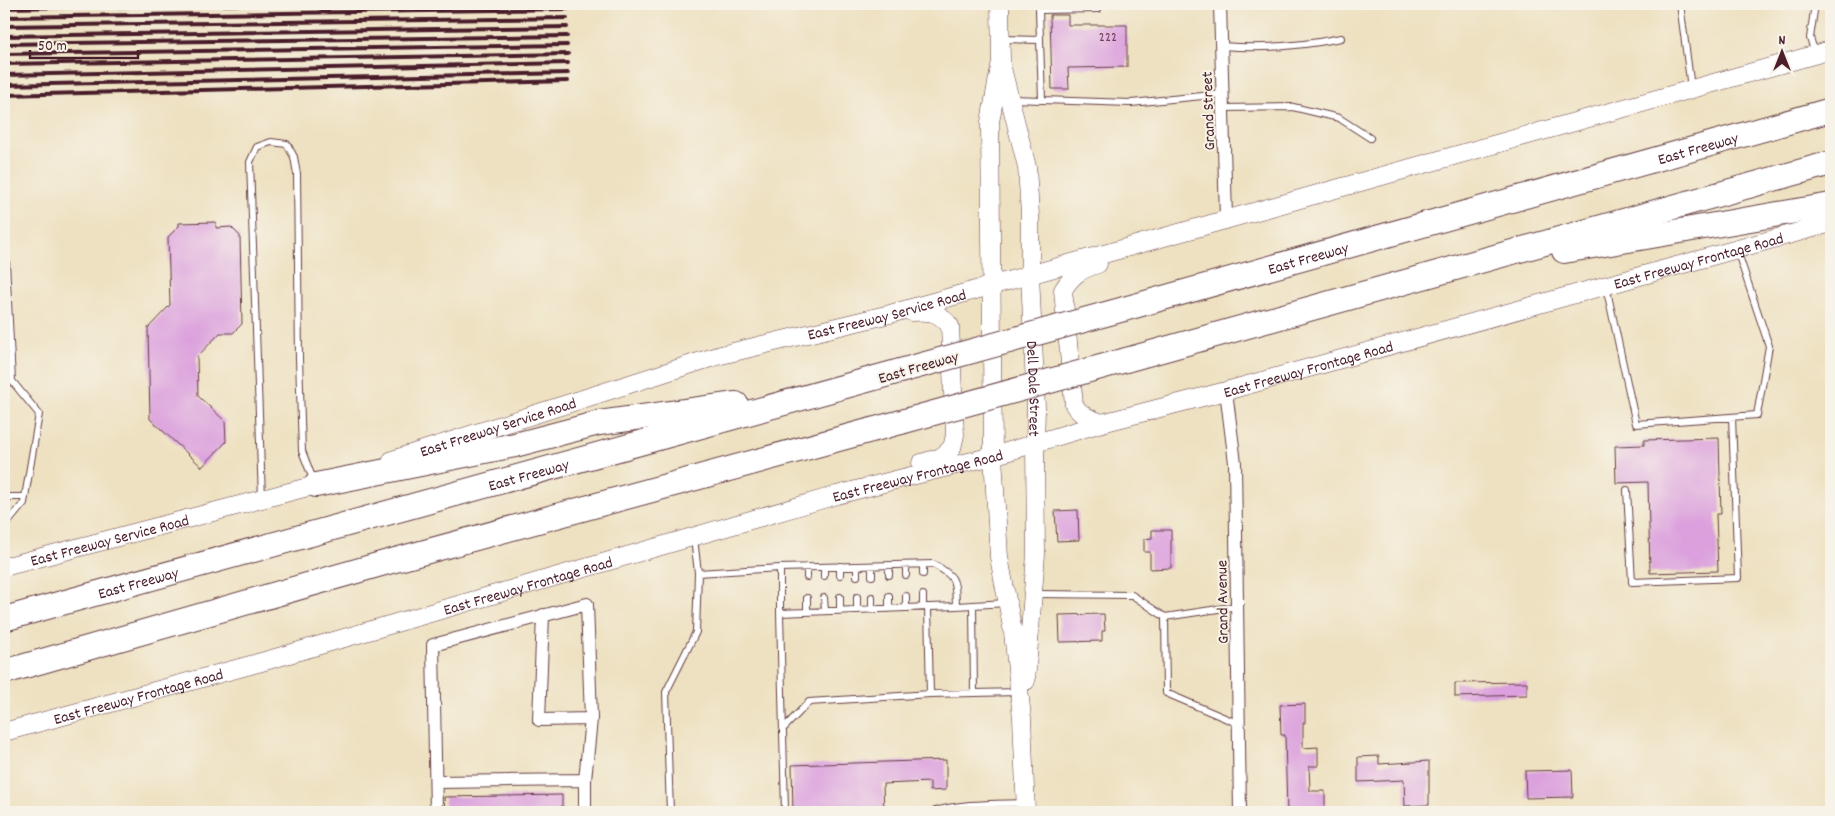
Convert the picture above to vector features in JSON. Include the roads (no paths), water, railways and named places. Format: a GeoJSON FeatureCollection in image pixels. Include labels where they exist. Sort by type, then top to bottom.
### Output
{"type":"FeatureCollection","features":[{"type":"Feature","properties":{"kind":"highway","name":"East Freeway"},"geometry":{"type":"LineString","coordinates":[[4,620],[900,372],[1831,110]]}},
{"type":"Feature","properties":{"kind":"highway"},"geometry":{"type":"LineString","coordinates":[[4,672],[406,557],[1126,360],[1831,163]]}},
{"type":"Feature","properties":{"kind":"highway"},"geometry":{"type":"LineString","coordinates":[[1401,283],[1571,250],[1831,204]]}},
{"type":"Feature","properties":{"kind":"highway"},"geometry":{"type":"LineString","coordinates":[[316,485],[515,445],[599,424],[834,390]]}},
{"type":"Feature","properties":{"kind":"highway"},"geometry":{"type":"LineString","coordinates":[[4,680],[169,625]]}},
{"type":"Feature","properties":{"kind":"main road","name":"Dell Dale Street"},"geometry":{"type":"LineString","coordinates":[[1000,4],[1000,61],[990,122],[993,456],[999,556],[1013,632],[1020,692],[1026,808]]}},
{"type":"Feature","properties":{"kind":"main road"},"geometry":{"type":"LineString","coordinates":[[991,285],[1823,52]]}},
{"type":"Feature","properties":{"kind":"main road","name":"Dell Dale Street"},"geometry":{"type":"LineString","coordinates":[[1000,61],[1027,167],[1030,215],[1030,274],[1036,408],[1036,554],[1022,718]]}},
{"type":"Feature","properties":{"kind":"main road","name":"East Freeway Frontage Road"},"geometry":{"type":"LineString","coordinates":[[4,732],[265,660],[838,496],[993,456],[1102,422],[1226,391],[1831,223]]}},
{"type":"Feature","properties":{"kind":"main road"},"geometry":{"type":"LineString","coordinates":[[1102,422],[1088,418],[1079,412],[1074,405],[1063,290],[1070,278],[1085,268],[1140,254],[1168,244],[1191,229]]}},
{"type":"Feature","properties":{"kind":"main road","name":"East Freeway Service Road"},"geometry":{"type":"LineString","coordinates":[[4,567],[316,485],[718,356],[890,314],[991,285]]}},
{"type":"Feature","properties":{"kind":"main road"},"geometry":{"type":"LineString","coordinates":[[838,496],[857,484],[941,457],[952,448],[955,435],[950,326],[944,318],[930,311],[890,314]]}},
{"type":"Feature","properties":{"kind":"street","name":"Grand Street"},"geometry":{"type":"LineString","coordinates":[[1220,4],[1226,218]]}},
{"type":"Feature","properties":{"kind":"street","name":"Grand Avenue"},"geometry":{"type":"LineString","coordinates":[[1226,391],[1235,463],[1240,812]]}},
{"type":"Feature","properties":{"kind":"street"},"geometry":{"type":"LineString","coordinates":[[436,812],[433,645],[587,604],[591,719],[585,780],[585,812]]}},
{"type":"Feature","properties":{"kind":"street"},"geometry":{"type":"LineString","coordinates":[[543,615],[539,720],[591,719]]}},
{"type":"Feature","properties":{"kind":"street"},"geometry":{"type":"LineString","coordinates":[[436,782],[585,780]]}},
{"type":"Feature","properties":{"kind":"lane"},"geometry":{"type":"LineString","coordinates":[[1042,100],[1039,10],[1098,8],[1097,4]]}},
{"type":"Feature","properties":{"kind":"lane"},"geometry":{"type":"LineString","coordinates":[[1680,4],[1691,89]]}},
{"type":"Feature","properties":{"kind":"lane"},"geometry":{"type":"LineString","coordinates":[[1815,4],[1810,38],[1823,52]]}},
{"type":"Feature","properties":{"kind":"lane"},"geometry":{"type":"LineString","coordinates":[[1222,46],[1301,45],[1341,38]]}},
{"type":"Feature","properties":{"kind":"lane"},"geometry":{"type":"LineString","coordinates":[[1000,39],[1040,40]]}},
{"type":"Feature","properties":{"kind":"lane"},"geometry":{"type":"LineString","coordinates":[[1010,99],[1131,103],[1223,94]]}},
{"type":"Feature","properties":{"kind":"lane"},"geometry":{"type":"LineString","coordinates":[[1223,108],[1293,107],[1339,118],[1370,138]]}},
{"type":"Feature","properties":{"kind":"lane"},"geometry":{"type":"LineString","coordinates":[[262,498],[250,162],[257,147],[271,142],[287,144],[294,157],[297,174],[298,358],[302,451],[316,485]]}},
{"type":"Feature","properties":{"kind":"lane"},"geometry":{"type":"LineString","coordinates":[[4,222],[12,381],[39,414],[24,503],[4,527]]}},
{"type":"Feature","properties":{"kind":"lane"},"geometry":{"type":"LineString","coordinates":[[1605,286],[1636,424],[1757,415],[1769,346],[1737,249]]}},
{"type":"Feature","properties":{"kind":"lane"},"geometry":{"type":"LineString","coordinates":[[1626,490],[1632,582],[1738,578],[1732,417]]}},
{"type":"Feature","properties":{"kind":"lane"},"geometry":{"type":"LineString","coordinates":[[4,498],[25,497]]}},
{"type":"Feature","properties":{"kind":"lane"},"geometry":{"type":"LineString","coordinates":[[670,812],[666,692],[696,632],[698,573],[694,537]]}},
{"type":"Feature","properties":{"kind":"lane"},"geometry":{"type":"LineString","coordinates":[[698,573],[780,568],[933,564],[950,574],[955,587],[956,606]]}},
{"type":"Feature","properties":{"kind":"lane"},"geometry":{"type":"LineString","coordinates":[[889,565],[889,574]]}},
{"type":"Feature","properties":{"kind":"lane"},"geometry":{"type":"LineString","coordinates":[[906,565],[906,575]]}},
{"type":"Feature","properties":{"kind":"lane"},"geometry":{"type":"LineString","coordinates":[[923,565],[923,574]]}},
{"type":"Feature","properties":{"kind":"lane"},"geometry":{"type":"LineString","coordinates":[[840,566],[840,575]]}},
{"type":"Feature","properties":{"kind":"lane"},"geometry":{"type":"LineString","coordinates":[[856,566],[856,576]]}},
{"type":"Feature","properties":{"kind":"lane"},"geometry":{"type":"LineString","coordinates":[[872,566],[872,576]]}},
{"type":"Feature","properties":{"kind":"lane"},"geometry":{"type":"LineString","coordinates":[[807,567],[807,577]]}},
{"type":"Feature","properties":{"kind":"lane"},"geometry":{"type":"LineString","coordinates":[[824,567],[824,576]]}},
{"type":"Feature","properties":{"kind":"lane"},"geometry":{"type":"LineString","coordinates":[[780,568],[785,812]]}},
{"type":"Feature","properties":{"kind":"lane"},"geometry":{"type":"LineString","coordinates":[[1033,594],[1132,595],[1165,617],[1238,606]]}},
{"type":"Feature","properties":{"kind":"lane"},"geometry":{"type":"LineString","coordinates":[[923,595],[930,694]]}},
{"type":"Feature","properties":{"kind":"lane"},"geometry":{"type":"LineString","coordinates":[[889,596],[889,609]]}},
{"type":"Feature","properties":{"kind":"lane"},"geometry":{"type":"LineString","coordinates":[[906,596],[906,608]]}},
{"type":"Feature","properties":{"kind":"lane"},"geometry":{"type":"LineString","coordinates":[[840,597],[840,611]]}},
{"type":"Feature","properties":{"kind":"lane"},"geometry":{"type":"LineString","coordinates":[[856,597],[857,610]]}},
{"type":"Feature","properties":{"kind":"lane"},"geometry":{"type":"LineString","coordinates":[[872,597],[872,610]]}},
{"type":"Feature","properties":{"kind":"lane"},"geometry":{"type":"LineString","coordinates":[[807,598],[807,612]]}},
{"type":"Feature","properties":{"kind":"lane"},"geometry":{"type":"LineString","coordinates":[[824,598],[825,611]]}},
{"type":"Feature","properties":{"kind":"lane"},"geometry":{"type":"LineString","coordinates":[[780,613],[1008,603]]}},
{"type":"Feature","properties":{"kind":"lane"},"geometry":{"type":"LineString","coordinates":[[972,605],[974,693]]}},
{"type":"Feature","properties":{"kind":"lane"},"geometry":{"type":"LineString","coordinates":[[1165,617],[1166,693],[1239,724]]}},
{"type":"Feature","properties":{"kind":"lane"},"geometry":{"type":"LineString","coordinates":[[783,729],[809,702],[930,694],[1020,692]]}},
{"type":"Feature","properties":{"kind":"lane"},"geometry":{"type":"LineString","coordinates":[[932,812],[968,805],[1026,808]]}},
{"type":"Feature","properties":{"kind":"railway"},"geometry":{"type":"LineString","coordinates":[[4,8],[280,4]]}},
{"type":"Feature","properties":{"kind":"railway"},"geometry":{"type":"LineString","coordinates":[[4,17],[567,9]]}},
{"type":"Feature","properties":{"kind":"railway"},"geometry":{"type":"LineString","coordinates":[[4,26],[567,18]]}},
{"type":"Feature","properties":{"kind":"railway"},"geometry":{"type":"LineString","coordinates":[[4,36],[567,27]]}},
{"type":"Feature","properties":{"kind":"railway"},"geometry":{"type":"LineString","coordinates":[[4,44],[567,36]]}},
{"type":"Feature","properties":{"kind":"railway"},"geometry":{"type":"LineString","coordinates":[[4,54],[567,45]]}},
{"type":"Feature","properties":{"kind":"railway"},"geometry":{"type":"LineString","coordinates":[[4,64],[568,54]]}},
{"type":"Feature","properties":{"kind":"railway"},"geometry":{"type":"LineString","coordinates":[[4,75],[568,63]]}},
{"type":"Feature","properties":{"kind":"railway"},"geometry":{"type":"LineString","coordinates":[[4,85],[568,73]]}},
{"type":"Feature","properties":{"kind":"railway"},"geometry":{"type":"LineString","coordinates":[[4,95],[568,81]]}}]}
